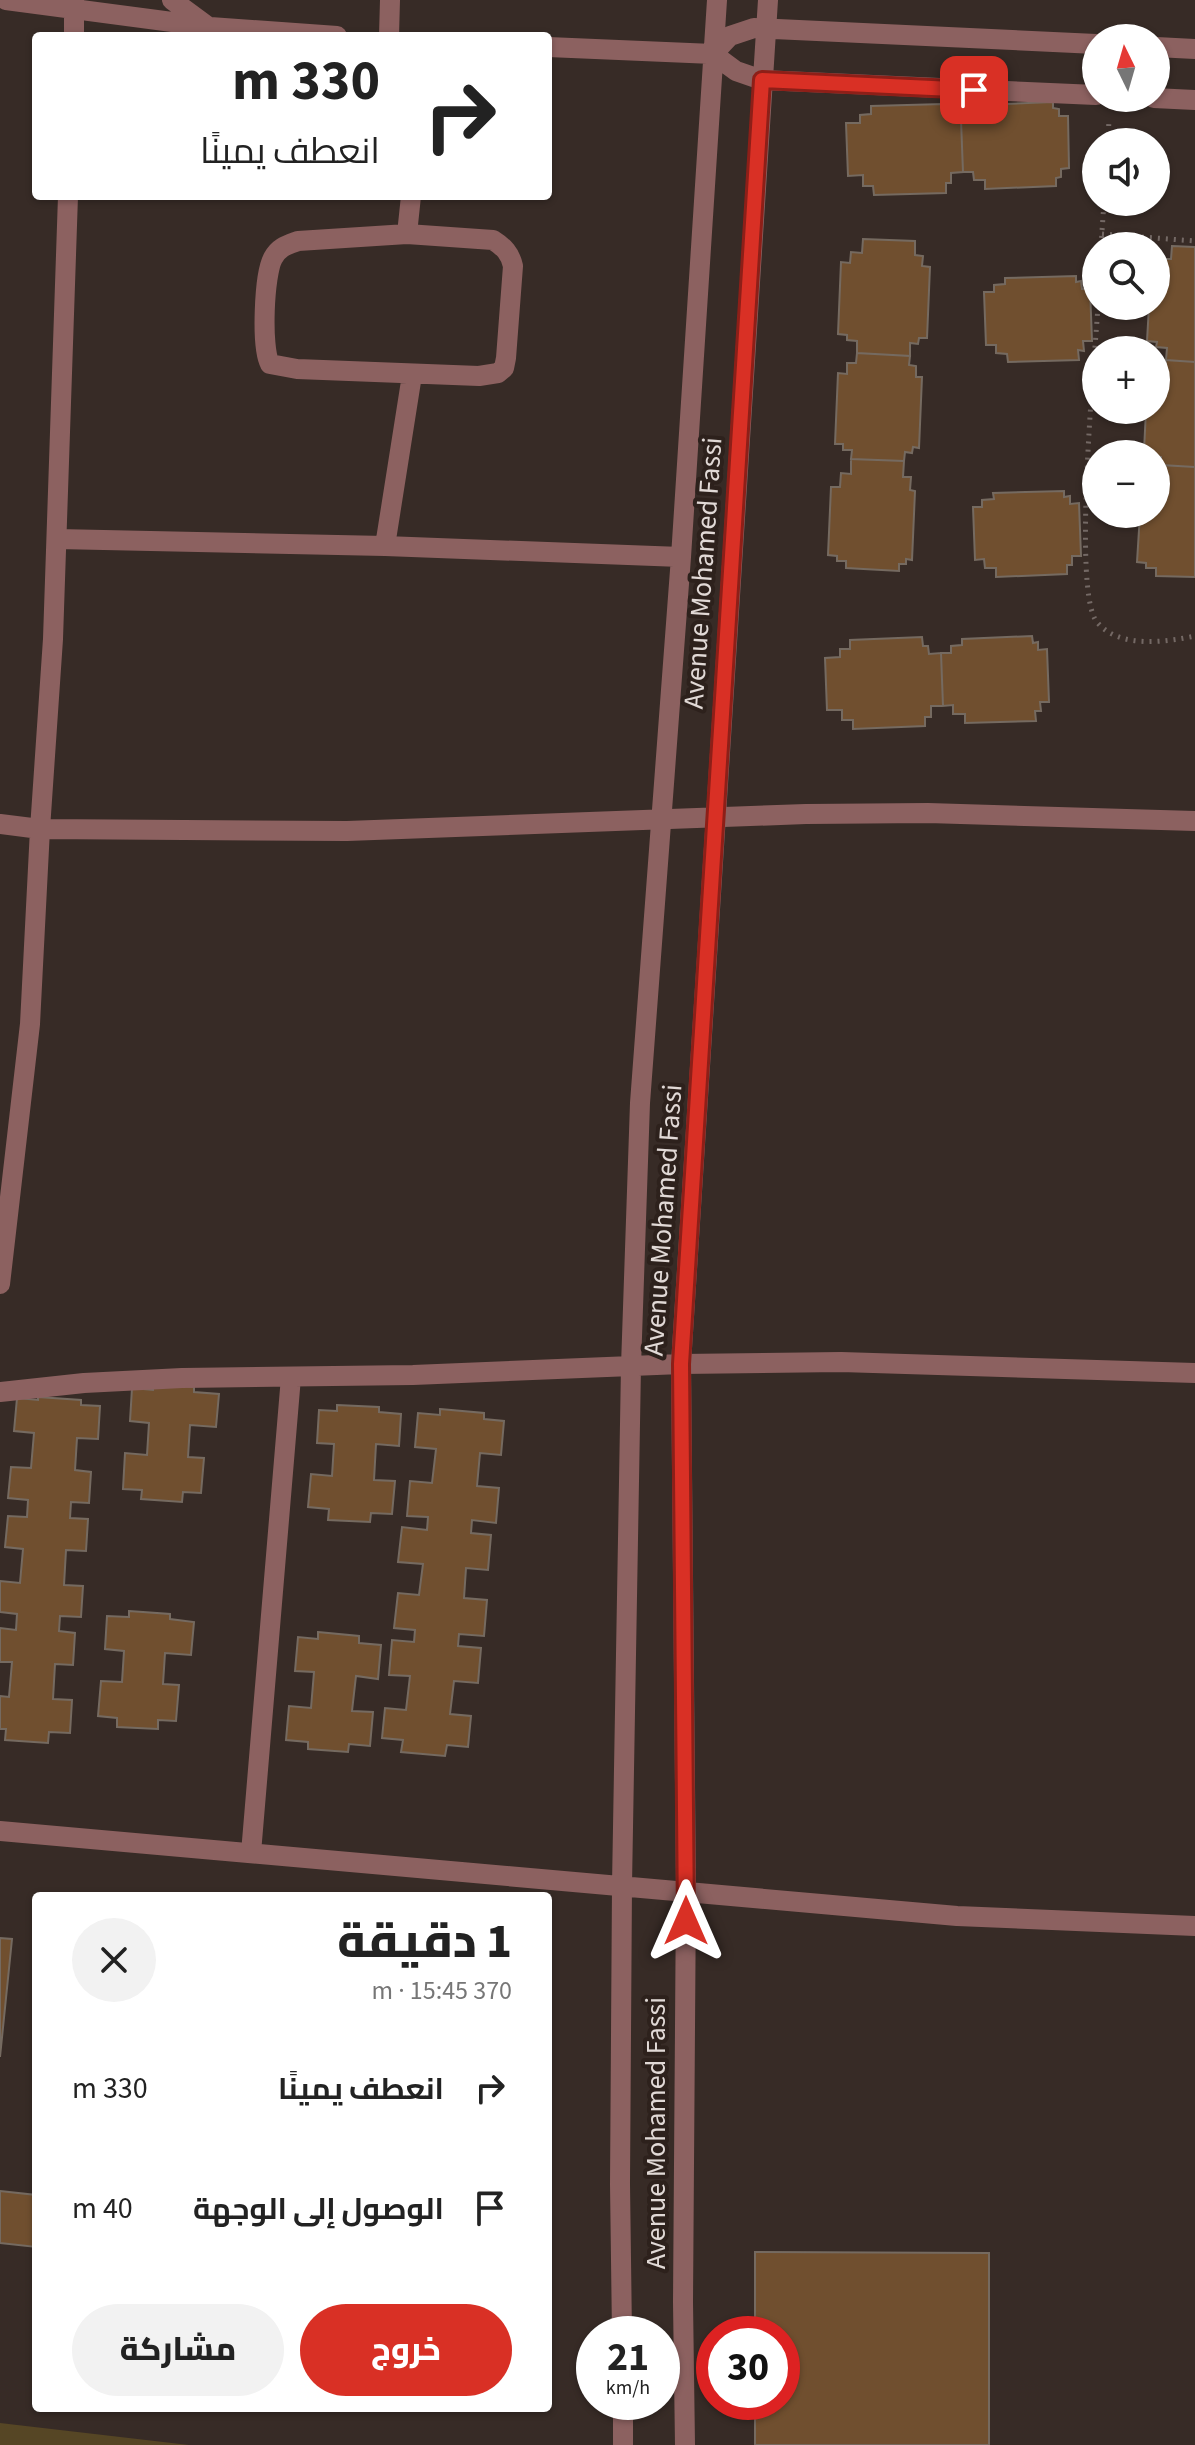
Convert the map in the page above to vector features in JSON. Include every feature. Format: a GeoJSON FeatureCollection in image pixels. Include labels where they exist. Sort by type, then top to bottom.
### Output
{"type":"FeatureCollection","features":[{"type":"Feature","properties":{"kind":"street"},"geometry":{"type":"LineString","coordinates":[[6,0],[74,5],[203,32]]}},
{"type":"Feature","properties":{"kind":"street"},"geometry":{"type":"LineString","coordinates":[[172,0],[203,32]]}},
{"type":"Feature","properties":{"kind":"street"},"geometry":{"type":"LineString","coordinates":[[389,32],[390,0]]}},
{"type":"Feature","properties":{"kind":"street","name":"Avenue Mohamed Fassi"},"geometry":{"type":"LineString","coordinates":[[622,2316],[622,1885],[631,1366],[640,1103],[681,557],[717,0]]}},
{"type":"Feature","properties":{"kind":"street","name":"Avenue Mohamed Fassi"},"geometry":{"type":"LineString","coordinates":[[685,2445],[686,1890],[681,1364],[768,0]]}},
{"type":"Feature","properties":{"kind":"street"},"geometry":{"type":"LineString","coordinates":[[74,5],[74,32]]}},
{"type":"Feature","properties":{"kind":"street"},"geometry":{"type":"LineString","coordinates":[[713,54],[730,36],[754,28],[1082,43]]}},
{"type":"Feature","properties":{"kind":"street"},"geometry":{"type":"LineString","coordinates":[[552,47],[713,54],[736,71],[762,80],[1082,94]]}},
{"type":"Feature","properties":{"kind":"street"},"geometry":{"type":"LineString","coordinates":[[1170,48],[1195,49]]}},
{"type":"Feature","properties":{"kind":"street"},"geometry":{"type":"LineString","coordinates":[[1170,99],[1195,100]]}},
{"type":"Feature","properties":{"kind":"street"},"geometry":{"type":"LineString","coordinates":[[0,1284],[30,1024],[53,639],[68,200]]}},
{"type":"Feature","properties":{"kind":"street"},"geometry":{"type":"LineString","coordinates":[[407,234],[411,200]]}},
{"type":"Feature","properties":{"kind":"street"},"geometry":{"type":"LineString","coordinates":[[407,234],[493,240],[511,256],[513,266],[504,368],[491,376],[412,375],[270,364],[265,346],[269,267],[283,246],[298,241],[407,234]]}},
{"type":"Feature","properties":{"kind":"street"},"geometry":{"type":"LineString","coordinates":[[385,546],[412,375]]}},
{"type":"Feature","properties":{"kind":"street"},"geometry":{"type":"LineString","coordinates":[[57,539],[385,546],[681,557]]}},
{"type":"Feature","properties":{"kind":"street"},"geometry":{"type":"LineString","coordinates":[[0,824],[40,829],[347,831],[928,813],[1195,821]]}},
{"type":"Feature","properties":{"kind":"street"},"geometry":{"type":"LineString","coordinates":[[0,1392],[84,1383],[413,1375],[681,1364],[841,1362],[1195,1373]]}},
{"type":"Feature","properties":{"kind":"street"},"geometry":{"type":"LineString","coordinates":[[251,1853],[291,1377]]}},
{"type":"Feature","properties":{"kind":"street"},"geometry":{"type":"LineString","coordinates":[[0,1831],[957,1916],[1195,1926]]}},
{"type":"Feature","properties":{"kind":"street"},"geometry":{"type":"LineString","coordinates":[[623,2420],[623,2445]]}},
{"type":"Feature","properties":{"kind":"path"},"geometry":{"type":"LineString","coordinates":[[1170,239],[1195,241]]}},
{"type":"Feature","properties":{"kind":"path"},"geometry":{"type":"LineString","coordinates":[[1097,320],[1086,502],[1090,608],[1094,619],[1119,638],[1146,641],[1195,636]]}},
{"type":"Feature","properties":{"kind":"shaded area"},"geometry":{"type":"Polygon","coordinates":[[[0,2423],[189,2445],[0,2445],[0,2423]]]}},
{"type":"Feature","properties":{"kind":"building"},"geometry":{"type":"Polygon","coordinates":[[[1053,102],[1053,108],[1059,109],[1059,116],[1068,116],[1069,168],[1061,169],[1056,186],[985,189],[985,180],[974,180],[973,172],[963,172],[961,120],[972,119],[971,112],[983,112],[982,105],[1053,102]]]}},
{"type":"Feature","properties":{"kind":"building"},"geometry":{"type":"Polygon","coordinates":[[[943,104],[943,112],[949,112],[949,120],[961,120],[963,172],[951,173],[951,183],[946,183],[946,193],[874,195],[873,186],[863,186],[863,175],[848,176],[846,123],[860,123],[860,115],[871,114],[871,106],[943,104]]]}},
{"type":"Feature","properties":{"kind":"building"},"geometry":{"type":"Polygon","coordinates":[[[863,239],[915,241],[915,255],[923,256],[922,266],[930,267],[927,338],[919,338],[918,344],[910,343],[910,356],[857,353],[857,341],[847,340],[847,335],[838,334],[841,262],[850,263],[851,252],[862,253],[863,239]]]}},
{"type":"Feature","properties":{"kind":"building"},"geometry":{"type":"Polygon","coordinates":[[[1172,246],[1195,247],[1195,362],[1170,360],[1170,336],[1147,336],[1148,320],[1170,320],[1172,246]]]}},
{"type":"Feature","properties":{"kind":"building"},"geometry":{"type":"Polygon","coordinates":[[[1076,276],[1076,282],[1081,281],[1082,320],[1091,320],[1092,336],[1082,336],[1079,360],[1008,362],[1007,354],[996,353],[996,345],[986,345],[984,292],[994,292],[994,285],[1005,284],[1005,278],[1076,276]]]}},
{"type":"Feature","properties":{"kind":"building"},"geometry":{"type":"Polygon","coordinates":[[[857,353],[910,356],[909,365],[916,366],[916,377],[922,377],[919,448],[913,447],[912,453],[905,452],[904,461],[851,459],[852,450],[843,450],[843,444],[835,444],[838,373],[847,374],[847,363],[856,363],[857,353]]]}},
{"type":"Feature","properties":{"kind":"building"},"geometry":{"type":"Polygon","coordinates":[[[1170,360],[1195,362],[1195,467],[1170,466],[1170,440],[1145,440],[1145,424],[1170,424],[1170,360]]]}},
{"type":"Feature","properties":{"kind":"building"},"geometry":{"type":"Polygon","coordinates":[[[851,459],[904,461],[903,477],[911,477],[910,490],[915,491],[912,560],[906,559],[906,564],[899,564],[899,571],[846,568],[846,561],[837,561],[837,556],[828,555],[831,487],[840,487],[841,473],[851,474],[851,459]]]}},
{"type":"Feature","properties":{"kind":"building"},"geometry":{"type":"Polygon","coordinates":[[[1170,466],[1195,467],[1195,577],[1156,576],[1156,568],[1146,568],[1146,563],[1137,562],[1139,528],[1170,528],[1170,466]]]}},
{"type":"Feature","properties":{"kind":"building"},"geometry":{"type":"Polygon","coordinates":[[[1064,491],[1064,497],[1070,496],[1070,504],[1079,503],[1081,556],[1072,556],[1072,565],[1067,565],[1067,574],[996,577],[996,568],[985,568],[984,559],[975,560],[973,507],[982,507],[982,500],[994,499],[993,493],[1064,491]]]}},
{"type":"Feature","properties":{"kind":"building"},"geometry":{"type":"Polygon","coordinates":[[[1032,636],[1033,643],[1038,642],[1038,650],[1047,649],[1049,702],[1040,702],[1041,711],[1035,711],[1036,721],[965,723],[965,714],[953,714],[953,705],[943,706],[941,653],[951,653],[951,646],[962,645],[962,639],[1032,636]]]}},
{"type":"Feature","properties":{"kind":"building"},"geometry":{"type":"Polygon","coordinates":[[[922,637],[923,646],[928,646],[929,654],[941,653],[943,706],[931,706],[931,717],[925,717],[925,726],[853,729],[853,720],[842,720],[842,710],[827,710],[825,658],[840,657],[840,649],[850,649],[850,640],[922,637]]]}},
{"type":"Feature","properties":{"kind":"building"},"geometry":{"type":"Polygon","coordinates":[[[154,1383],[194,1387],[194,1392],[219,1394],[216,1427],[190,1425],[188,1457],[204,1458],[201,1493],[183,1492],[182,1502],[141,1499],[142,1490],[123,1489],[125,1453],[147,1455],[149,1423],[130,1421],[132,1388],[153,1390],[154,1383]]]}},
{"type":"Feature","properties":{"kind":"building"},"geometry":{"type":"Polygon","coordinates":[[[38,1397],[81,1400],[81,1405],[100,1406],[98,1439],[77,1438],[75,1470],[91,1472],[89,1503],[71,1502],[70,1518],[88,1519],[86,1551],[66,1550],[64,1585],[83,1586],[81,1617],[60,1616],[59,1631],[75,1633],[73,1665],[55,1664],[53,1699],[72,1700],[70,1733],[49,1732],[48,1743],[5,1740],[6,1729],[0,1729],[0,1696],[9,1697],[12,1662],[0,1662],[0,1628],[16,1630],[17,1614],[0,1612],[0,1581],[20,1583],[23,1549],[5,1547],[8,1516],[27,1517],[28,1500],[8,1498],[11,1467],[31,1468],[34,1433],[14,1431],[17,1398],[38,1400],[38,1397]]]}},
{"type":"Feature","properties":{"kind":"building"},"geometry":{"type":"Polygon","coordinates":[[[337,1405],[379,1407],[379,1412],[401,1414],[399,1446],[376,1444],[374,1480],[395,1481],[392,1514],[371,1513],[370,1522],[328,1520],[329,1509],[308,1507],[311,1474],[332,1476],[334,1444],[317,1443],[319,1410],[337,1411],[337,1405]]]}},
{"type":"Feature","properties":{"kind":"building"},"geometry":{"type":"Polygon","coordinates":[[[440,1409],[484,1413],[484,1419],[504,1421],[501,1455],[480,1453],[477,1486],[499,1488],[496,1523],[472,1520],[471,1533],[491,1535],[488,1570],[466,1568],[464,1598],[487,1600],[484,1636],[459,1634],[458,1646],[481,1648],[478,1683],[454,1681],[450,1714],[471,1716],[468,1747],[447,1745],[445,1756],[401,1752],[403,1740],[382,1738],[385,1708],[406,1710],[410,1676],[389,1675],[392,1640],[414,1642],[415,1630],[394,1628],[398,1593],[419,1595],[423,1564],[398,1562],[402,1527],[427,1530],[428,1517],[407,1516],[410,1481],[432,1483],[436,1449],[415,1447],[418,1413],[440,1415],[440,1409]]]}},
{"type":"Feature","properties":{"kind":"building"},"geometry":{"type":"Polygon","coordinates":[[[129,1611],[170,1614],[170,1619],[194,1622],[191,1655],[165,1653],[163,1684],[179,1685],[176,1721],[158,1720],[158,1729],[117,1727],[117,1718],[98,1716],[101,1681],[122,1682],[124,1651],[105,1649],[107,1616],[129,1617],[129,1611]]]}},
{"type":"Feature","properties":{"kind":"building"},"geometry":{"type":"Polygon","coordinates":[[[318,1632],[359,1636],[359,1643],[381,1645],[378,1679],[356,1676],[352,1711],[373,1712],[370,1746],[349,1744],[348,1752],[308,1749],[308,1742],[286,1740],[289,1706],[311,1708],[314,1672],[295,1671],[298,1637],[318,1639],[318,1632]]]}},
{"type":"Feature","properties":{"kind":"building"},"geometry":{"type":"Polygon","coordinates":[[[0,1938],[12,1939],[0,2057],[0,1938]]]}},
{"type":"Feature","properties":{"kind":"building"},"geometry":{"type":"Polygon","coordinates":[[[0,2191],[32,2195],[32,2247],[0,2243],[0,2191]]]}},
{"type":"Feature","properties":{"kind":"building"},"geometry":{"type":"Polygon","coordinates":[[[755,2252],[989,2253],[989,2445],[755,2445],[755,2420],[800,2420],[800,2316],[755,2316],[755,2252]]]}},
{"type":"Feature","properties":{"kind":"route"},"geometry":{"type":"LineString","coordinates":[[686,1921],[681,1364],[762,80],[974,90]]}}]}
